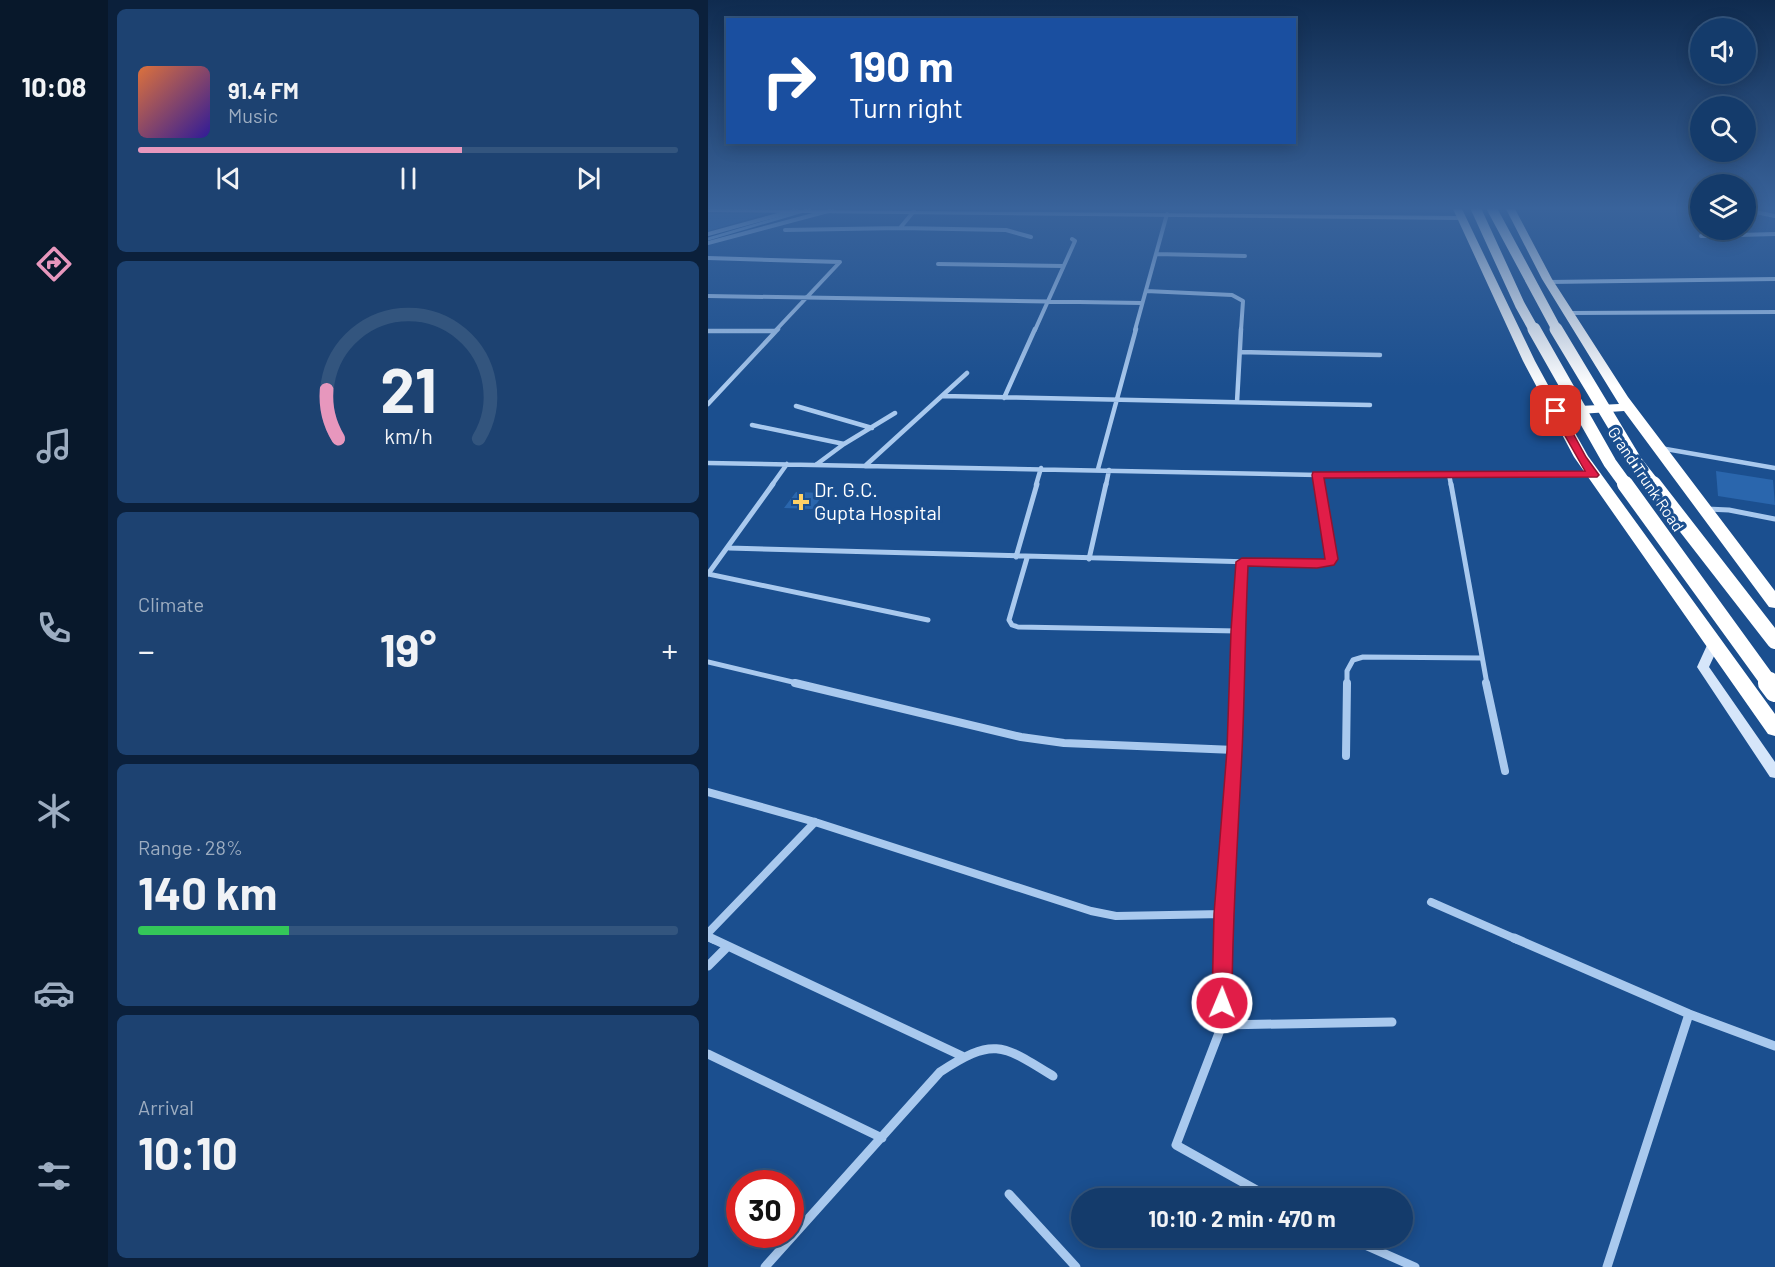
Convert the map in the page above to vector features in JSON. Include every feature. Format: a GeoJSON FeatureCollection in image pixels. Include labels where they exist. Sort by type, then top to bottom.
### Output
{"type":"FeatureCollection","features":[{"type":"Feature","properties":{"kind":"highway"},"geometry":{"type":"LineString","coordinates":[[1485,268],[1529,361],[1581,458],[1775,729]]}},
{"type":"Feature","properties":{"kind":"highway","name":"Grand Trunk Road"},"geometry":{"type":"LineString","coordinates":[[1503,268],[1520,305],[1610,463],[1775,691]]}},
{"type":"Feature","properties":{"kind":"highway","name":"Grand Trunk Road"},"geometry":{"type":"LineString","coordinates":[[1522,268],[1542,306],[1636,462],[1775,641]]}},
{"type":"Feature","properties":{"kind":"highway"},"geometry":{"type":"LineString","coordinates":[[1541,268],[1628,408],[1775,603]]}},
{"type":"Feature","properties":{"kind":"highway"},"geometry":{"type":"LineString","coordinates":[[1556,411],[1628,408]]}},
{"type":"Feature","properties":{"kind":"street"},"geometry":{"type":"LineString","coordinates":[[708,404],[834,268]]}},
{"type":"Feature","properties":{"kind":"street"},"geometry":{"type":"LineString","coordinates":[[1004,399],[1062,268]]}},
{"type":"Feature","properties":{"kind":"street"},"geometry":{"type":"LineString","coordinates":[[1098,469],[1152,268]]}},
{"type":"Feature","properties":{"kind":"street"},"geometry":{"type":"LineString","coordinates":[[1548,282],[1775,279]]}},
{"type":"Feature","properties":{"kind":"street"},"geometry":{"type":"LineString","coordinates":[[1146,291],[1232,295],[1242,299],[1237,402]]}},
{"type":"Feature","properties":{"kind":"street"},"geometry":{"type":"LineString","coordinates":[[708,296],[1142,303]]}},
{"type":"Feature","properties":{"kind":"street"},"geometry":{"type":"LineString","coordinates":[[1568,313],[1775,312]]}},
{"type":"Feature","properties":{"kind":"street"},"geometry":{"type":"LineString","coordinates":[[708,331],[777,331]]}},
{"type":"Feature","properties":{"kind":"street"},"geometry":{"type":"LineString","coordinates":[[1240,352],[1380,355]]}},
{"type":"Feature","properties":{"kind":"street"},"geometry":{"type":"LineString","coordinates":[[865,466],[967,373]]}},
{"type":"Feature","properties":{"kind":"street"},"geometry":{"type":"LineString","coordinates":[[942,396],[1370,405]]}},
{"type":"Feature","properties":{"kind":"street"},"geometry":{"type":"LineString","coordinates":[[795,406],[872,428]]}},
{"type":"Feature","properties":{"kind":"street"},"geometry":{"type":"LineString","coordinates":[[817,465],[844,444],[895,413]]}},
{"type":"Feature","properties":{"kind":"street"},"geometry":{"type":"LineString","coordinates":[[752,425],[844,444]]}},
{"type":"Feature","properties":{"kind":"street"},"geometry":{"type":"LineString","coordinates":[[1657,448],[1775,468]]}},
{"type":"Feature","properties":{"kind":"street"},"geometry":{"type":"LineString","coordinates":[[708,463],[1317,475],[1593,475]]}},
{"type":"Feature","properties":{"kind":"street"},"geometry":{"type":"LineString","coordinates":[[787,464],[729,548],[708,574],[928,620]]}},
{"type":"Feature","properties":{"kind":"street"},"geometry":{"type":"LineString","coordinates":[[1016,557],[1041,468]]}},
{"type":"Feature","properties":{"kind":"street"},"geometry":{"type":"LineString","coordinates":[[1089,559],[1109,470]]}},
{"type":"Feature","properties":{"kind":"street"},"geometry":{"type":"LineString","coordinates":[[1449,474],[1480,658],[1504,771]]}},
{"type":"Feature","properties":{"kind":"street"},"geometry":{"type":"LineString","coordinates":[[729,548],[1317,565],[1332,559],[1317,475]]}},
{"type":"Feature","properties":{"kind":"street"},"geometry":{"type":"LineString","coordinates":[[1702,509],[1729,510],[1775,519]]}},
{"type":"Feature","properties":{"kind":"street"},"geometry":{"type":"LineString","coordinates":[[1027,558],[1009,620],[1012,625],[1018,627],[1238,631]]}},
{"type":"Feature","properties":{"kind":"street"},"geometry":{"type":"LineString","coordinates":[[1242,562],[1235,750],[1223,914],[1222,1025],[1176,1145],[1253,1188]]}},
{"type":"Feature","properties":{"kind":"street"},"geometry":{"type":"LineString","coordinates":[[1714,643],[1703,667],[1775,773]]}},
{"type":"Feature","properties":{"kind":"street"},"geometry":{"type":"LineString","coordinates":[[1346,756],[1347,671],[1353,660],[1363,657],[1480,658]]}},
{"type":"Feature","properties":{"kind":"street"},"geometry":{"type":"LineString","coordinates":[[708,662],[1021,737],[1064,743],[1235,750]]}},
{"type":"Feature","properties":{"kind":"street"},"geometry":{"type":"LineString","coordinates":[[708,792],[815,822],[1116,916],[1223,914]]}},
{"type":"Feature","properties":{"kind":"street"},"geometry":{"type":"LineString","coordinates":[[815,822],[708,935],[727,947],[962,1056]]}},
{"type":"Feature","properties":{"kind":"street"},"geometry":{"type":"LineString","coordinates":[[1431,902],[1689,1014],[1775,1046]]}},
{"type":"Feature","properties":{"kind":"street"},"geometry":{"type":"LineString","coordinates":[[708,966],[727,947]]}},
{"type":"Feature","properties":{"kind":"street"},"geometry":{"type":"LineString","coordinates":[[1606,1267],[1689,1014]]}},
{"type":"Feature","properties":{"kind":"street"},"geometry":{"type":"LineString","coordinates":[[1222,1025],[1392,1022]]}},
{"type":"Feature","properties":{"kind":"street"},"geometry":{"type":"LineString","coordinates":[[765,1267],[940,1072],[962,1056],[983,1047],[995,1046],[1017,1053],[1053,1076]]}},
{"type":"Feature","properties":{"kind":"street"},"geometry":{"type":"LineString","coordinates":[[708,1054],[882,1138]]}},
{"type":"Feature","properties":{"kind":"street"},"geometry":{"type":"LineString","coordinates":[[1009,1194],[1076,1267]]}},
{"type":"Feature","properties":{"kind":"street"},"geometry":{"type":"LineString","coordinates":[[1372,1248],[1415,1267]]}},
{"type":"Feature","properties":{"kind":"building"},"geometry":{"type":"Polygon","coordinates":[[[1716,471],[1773,480],[1775,505],[1718,496],[1716,471]]]}},
{"type":"Feature","properties":{"kind":"building"},"geometry":{"type":"Polygon","coordinates":[[[796,492],[824,493],[813,509],[784,508],[796,492]]]}},
{"type":"Feature","properties":{"kind":"place","name":"Dr. G.C. Gupta Hospital"},"geometry":{"type":"Point","coordinates":[801,502]}},
{"type":"Feature","properties":{"kind":"route"},"geometry":{"type":"LineString","coordinates":[[1222,1003],[1223,914],[1235,750],[1242,562],[1317,565],[1332,559],[1317,475],[1593,475],[1581,458],[1556,411]]}}]}
